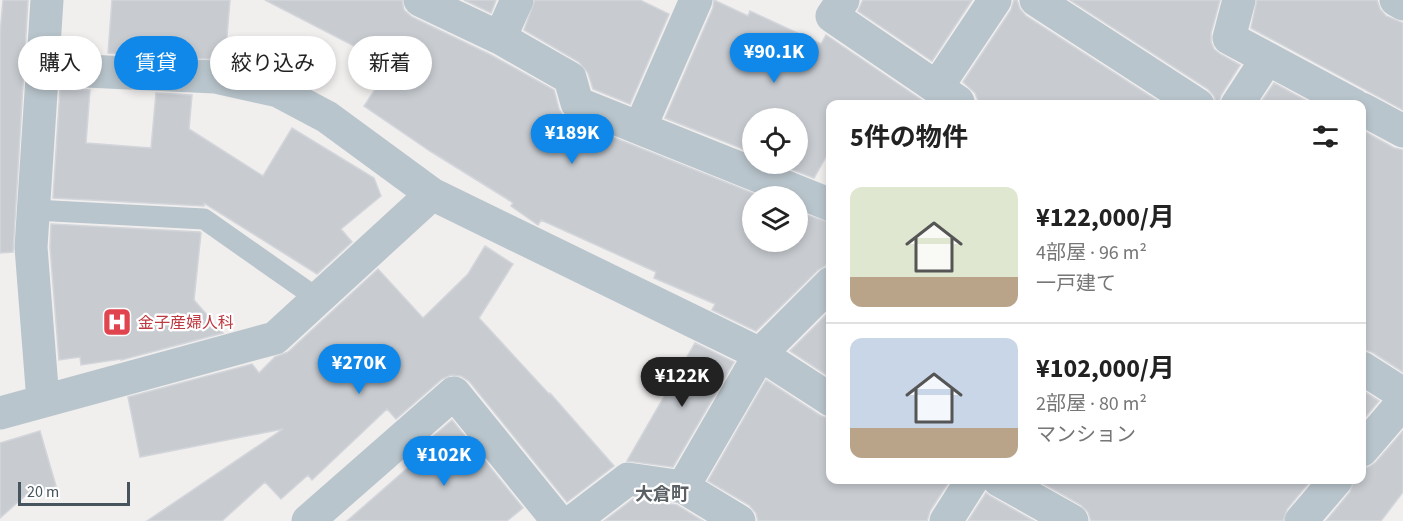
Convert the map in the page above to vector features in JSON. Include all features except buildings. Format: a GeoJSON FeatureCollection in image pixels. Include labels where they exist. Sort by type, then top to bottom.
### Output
{"type":"FeatureCollection","features":[{"type":"Feature","properties":{"kind":"street"},"geometry":{"type":"LineString","coordinates":[[45,36],[47,0]]}},
{"type":"Feature","properties":{"kind":"street"},"geometry":{"type":"LineString","coordinates":[[420,0],[500,38],[570,78],[577,103],[826,203]]}},
{"type":"Feature","properties":{"kind":"street"},"geometry":{"type":"LineString","coordinates":[[500,38],[517,0]]}},
{"type":"Feature","properties":{"kind":"street"},"geometry":{"type":"LineString","coordinates":[[640,128],[696,0]]}},
{"type":"Feature","properties":{"kind":"street"},"geometry":{"type":"LineString","coordinates":[[843,0],[832,16],[954,100],[995,0]]}},
{"type":"Feature","properties":{"kind":"street"},"geometry":{"type":"LineString","coordinates":[[1036,0],[1190,100]]}},
{"type":"Feature","properties":{"kind":"street"},"geometry":{"type":"LineString","coordinates":[[1239,0],[1229,38],[1345,100]]}},
{"type":"Feature","properties":{"kind":"street"},"geometry":{"type":"LineString","coordinates":[[1396,0],[1403,4]]}},
{"type":"Feature","properties":{"kind":"street"},"geometry":{"type":"LineString","coordinates":[[1240,100],[1267,59]]}},
{"type":"Feature","properties":{"kind":"street"},"geometry":{"type":"LineString","coordinates":[[102,72],[215,77],[278,91],[327,117],[432,194],[760,354],[826,397]]}},
{"type":"Feature","properties":{"kind":"street"},"geometry":{"type":"LineString","coordinates":[[42,90],[31,248],[43,401]]}},
{"type":"Feature","properties":{"kind":"street"},"geometry":{"type":"LineString","coordinates":[[1366,111],[1403,131]]}},
{"type":"Feature","properties":{"kind":"street"},"geometry":{"type":"LineString","coordinates":[[0,413],[275,338],[432,194]]}},
{"type":"Feature","properties":{"kind":"street"},"geometry":{"type":"LineString","coordinates":[[683,487],[760,354],[826,289]]}},
{"type":"Feature","properties":{"kind":"street"},"geometry":{"type":"LineString","coordinates":[[1366,371],[1403,394]]}},
{"type":"Feature","properties":{"kind":"street"},"geometry":{"type":"LineString","coordinates":[[308,521],[454,393],[558,521]]}},
{"type":"Feature","properties":{"kind":"street"},"geometry":{"type":"LineString","coordinates":[[1366,445],[1403,402]]}},
{"type":"Feature","properties":{"kind":"street"},"geometry":{"type":"LineString","coordinates":[[573,521],[627,479],[683,487],[739,521]]}},
{"type":"Feature","properties":{"kind":"street"},"geometry":{"type":"LineString","coordinates":[[946,521],[964,484]]}},
{"type":"Feature","properties":{"kind":"street"},"geometry":{"type":"LineString","coordinates":[[1006,484],[1072,521]]}},
{"type":"Feature","properties":{"kind":"street"},"geometry":{"type":"LineString","coordinates":[[1301,521],[1333,484]]}},
{"type":"Feature","properties":{"kind":"lane"},"geometry":{"type":"LineString","coordinates":[[34,210],[204,219],[318,299]]}},
{"type":"Feature","properties":{"kind":"place","name":"金子産婦人科"},"geometry":{"type":"Point","coordinates":[117,322]}},
{"type":"Feature","properties":{"kind":"district","name":"大倉町"},"geometry":{"type":"Point","coordinates":[662,494]}}]}
